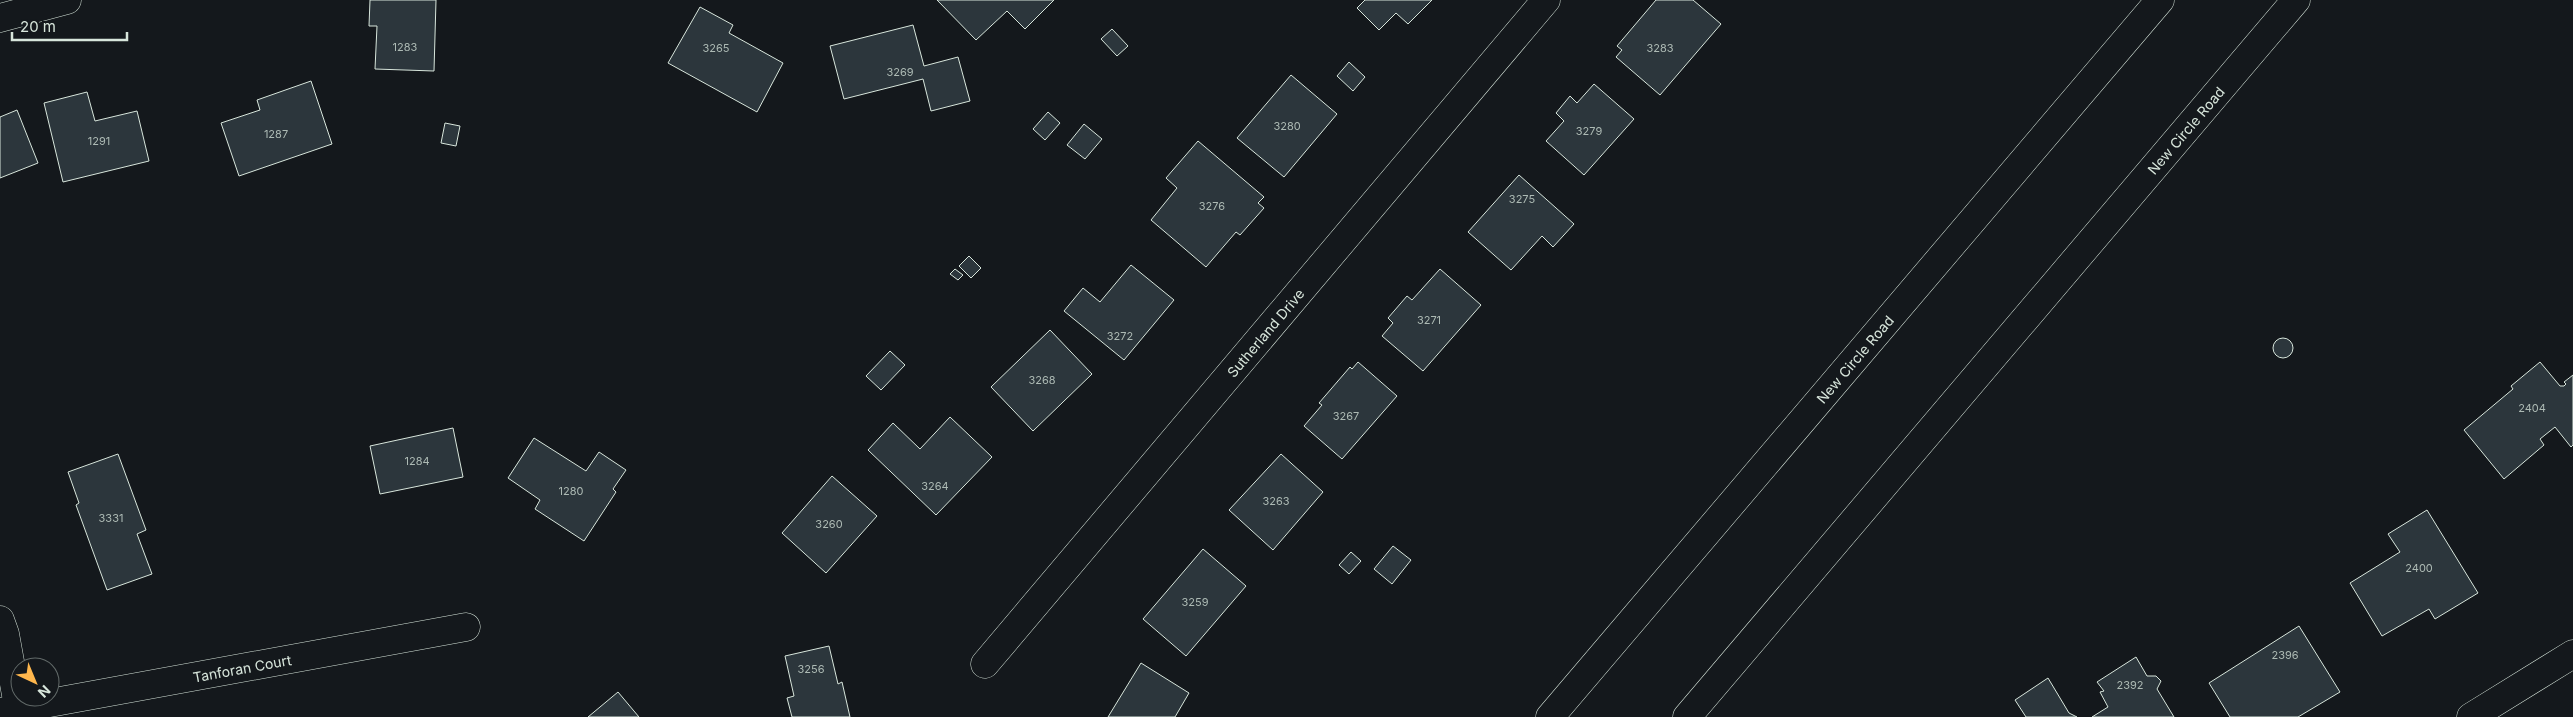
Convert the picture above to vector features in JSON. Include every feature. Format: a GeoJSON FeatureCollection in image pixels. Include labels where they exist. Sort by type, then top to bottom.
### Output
{"type":"FeatureCollection","features":[{"type":"Feature","properties":{"kind":"main road"},"geometry":{"type":"LineString","coordinates":[[0,18],[67,0]]}},
{"type":"Feature","properties":{"kind":"main road","name":"Sutherland Drive"},"geometry":{"type":"LineString","coordinates":[[985,664],[1546,0]]}},
{"type":"Feature","properties":{"kind":"main road","name":"New Circle Road"},"geometry":{"type":"LineString","coordinates":[[1550,717],[2160,0]]}},
{"type":"Feature","properties":{"kind":"main road","name":"New Circle Road"},"geometry":{"type":"LineString","coordinates":[[1687,717],[2296,0]]}},
{"type":"Feature","properties":{"kind":"main road"},"geometry":{"type":"LineString","coordinates":[[0,620],[5,634],[13,713]]}},
{"type":"Feature","properties":{"kind":"main road","name":"Tanforan Court"},"geometry":{"type":"LineString","coordinates":[[13,713],[466,627]]}},
{"type":"Feature","properties":{"kind":"main road"},"geometry":{"type":"LineString","coordinates":[[2471,717],[2573,654]]}},
{"type":"Feature","properties":{"kind":"building"},"geometry":{"type":"Polygon","coordinates":[[[370,0],[436,0],[434,71],[375,69],[377,26],[369,26],[370,0]]]}},
{"type":"Feature","properties":{"kind":"building"},"geometry":{"type":"Polygon","coordinates":[[[937,0],[1054,0],[1025,29],[1007,11],[976,40],[937,0]]]}},
{"type":"Feature","properties":{"kind":"building"},"geometry":{"type":"Polygon","coordinates":[[[1365,0],[1432,0],[1408,24],[1396,13],[1379,30],[1357,8],[1365,0]]]}},
{"type":"Feature","properties":{"kind":"building"},"geometry":{"type":"Polygon","coordinates":[[[1656,0],[1693,0],[1721,24],[1660,95],[1616,57],[1622,50],[1617,46],[1656,0]]]}},
{"type":"Feature","properties":{"kind":"building"},"geometry":{"type":"Polygon","coordinates":[[[700,7],[733,25],[729,33],[783,63],[757,112],[668,63],[700,7]]]}},
{"type":"Feature","properties":{"kind":"building"},"geometry":{"type":"Polygon","coordinates":[[[913,25],[924,66],[958,57],[970,101],[931,111],[923,79],[844,99],[830,46],[913,25]]]}},
{"type":"Feature","properties":{"kind":"building"},"geometry":{"type":"Polygon","coordinates":[[[1112,29],[1128,46],[1117,56],[1101,39],[1112,29]]]}},
{"type":"Feature","properties":{"kind":"building"},"geometry":{"type":"Polygon","coordinates":[[[1349,62],[1365,77],[1353,91],[1337,76],[1349,62]]]}},
{"type":"Feature","properties":{"kind":"building"},"geometry":{"type":"Polygon","coordinates":[[[1291,75],[1337,114],[1284,177],[1237,138],[1291,75]]]}},
{"type":"Feature","properties":{"kind":"building"},"geometry":{"type":"Polygon","coordinates":[[[311,81],[332,144],[239,176],[221,123],[260,110],[257,100],[311,81]]]}},
{"type":"Feature","properties":{"kind":"building"},"geometry":{"type":"Polygon","coordinates":[[[1594,84],[1634,119],[1584,175],[1546,141],[1564,121],[1556,113],[1570,96],[1577,103],[1594,84]]]}},
{"type":"Feature","properties":{"kind":"building"},"geometry":{"type":"Polygon","coordinates":[[[87,92],[95,121],[137,111],[149,161],[63,182],[44,103],[87,92]]]}},
{"type":"Feature","properties":{"kind":"building"},"geometry":{"type":"Polygon","coordinates":[[[17,110],[38,163],[0,178],[0,117],[17,110]]]}},
{"type":"Feature","properties":{"kind":"building"},"geometry":{"type":"Polygon","coordinates":[[[1048,112],[1060,123],[1045,140],[1033,129],[1048,112]]]}},
{"type":"Feature","properties":{"kind":"building"},"geometry":{"type":"Polygon","coordinates":[[[445,123],[460,126],[456,146],[441,143],[445,123]]]}},
{"type":"Feature","properties":{"kind":"building"},"geometry":{"type":"Polygon","coordinates":[[[1084,124],[1102,139],[1085,159],[1067,145],[1084,124]]]}},
{"type":"Feature","properties":{"kind":"building"},"geometry":{"type":"Polygon","coordinates":[[[1198,141],[1264,197],[1258,203],[1264,208],[1240,235],[1236,232],[1206,267],[1151,220],[1177,188],[1166,178],[1198,141]]]}},
{"type":"Feature","properties":{"kind":"building"},"geometry":{"type":"Polygon","coordinates":[[[1519,175],[1574,224],[1553,247],[1542,236],[1511,270],[1468,232],[1519,175]]]}},
{"type":"Feature","properties":{"kind":"building"},"geometry":{"type":"Polygon","coordinates":[[[969,256],[981,268],[971,278],[959,266],[969,256]]]}},
{"type":"Feature","properties":{"kind":"building"},"geometry":{"type":"Polygon","coordinates":[[[1131,265],[1174,300],[1124,360],[1064,311],[1083,288],[1100,302],[1131,265]]]}},
{"type":"Feature","properties":{"kind":"building"},"geometry":{"type":"Polygon","coordinates":[[[955,269],[963,275],[958,280],[950,274],[955,269]]]}},
{"type":"Feature","properties":{"kind":"building"},"geometry":{"type":"Polygon","coordinates":[[[1440,269],[1481,305],[1423,371],[1382,336],[1393,323],[1388,318],[1407,296],[1412,300],[1440,269]]]}},
{"type":"Feature","properties":{"kind":"building"},"geometry":{"type":"Polygon","coordinates":[[[1050,330],[1092,374],[1033,431],[991,387],[1050,330]]]}},
{"type":"Feature","properties":{"kind":"building"},"geometry":{"type":"Polygon","coordinates":[[[2279,338],[2287,338],[2293,344],[2293,352],[2287,358],[2279,358],[2273,352],[2273,344],[2279,338]]]}},
{"type":"Feature","properties":{"kind":"building"},"geometry":{"type":"Polygon","coordinates":[[[890,351],[905,365],[881,390],[866,376],[890,351]]]}},
{"type":"Feature","properties":{"kind":"building"},"geometry":{"type":"Polygon","coordinates":[[[1358,362],[1397,396],[1342,459],[1304,426],[1322,405],[1319,403],[1350,367],[1352,369],[1358,362]]]}},
{"type":"Feature","properties":{"kind":"building"},"geometry":{"type":"Polygon","coordinates":[[[2540,362],[2560,386],[2564,386],[2566,384],[2564,382],[2573,375],[2573,445],[2571,447],[2555,427],[2540,439],[2544,445],[2504,479],[2464,430],[2513,389],[2511,386],[2540,362]]]}},
{"type":"Feature","properties":{"kind":"building"},"geometry":{"type":"Polygon","coordinates":[[[950,417],[992,457],[936,515],[868,450],[893,423],[920,449],[950,417]]]}},
{"type":"Feature","properties":{"kind":"building"},"geometry":{"type":"Polygon","coordinates":[[[453,428],[463,477],[380,494],[370,446],[453,428]]]}},
{"type":"Feature","properties":{"kind":"building"},"geometry":{"type":"Polygon","coordinates":[[[534,438],[586,471],[599,452],[626,470],[613,489],[616,492],[584,541],[535,509],[540,500],[508,478],[534,438]]]}},
{"type":"Feature","properties":{"kind":"building"},"geometry":{"type":"Polygon","coordinates":[[[118,454],[146,530],[137,534],[152,574],[107,590],[76,505],[79,503],[68,472],[118,454]]]}},
{"type":"Feature","properties":{"kind":"building"},"geometry":{"type":"Polygon","coordinates":[[[1281,454],[1323,492],[1273,550],[1229,510],[1281,454]]]}},
{"type":"Feature","properties":{"kind":"building"},"geometry":{"type":"Polygon","coordinates":[[[832,476],[877,516],[826,573],[782,533],[832,476]]]}},
{"type":"Feature","properties":{"kind":"building"},"geometry":{"type":"Polygon","coordinates":[[[2427,510],[2478,593],[2435,619],[2429,609],[2382,636],[2350,583],[2400,552],[2388,534],[2427,510]]]}},
{"type":"Feature","properties":{"kind":"building"},"geometry":{"type":"Polygon","coordinates":[[[1393,546],[1411,560],[1392,584],[1374,569],[1393,546]]]}},
{"type":"Feature","properties":{"kind":"building"},"geometry":{"type":"Polygon","coordinates":[[[1203,549],[1246,586],[1186,656],[1143,619],[1203,549]]]}},
{"type":"Feature","properties":{"kind":"building"},"geometry":{"type":"Polygon","coordinates":[[[1351,552],[1361,561],[1349,574],[1339,565],[1351,552]]]}},
{"type":"Feature","properties":{"kind":"building"},"geometry":{"type":"Polygon","coordinates":[[[2299,626],[2340,692],[2298,717],[2230,717],[2209,683],[2299,626]]]}},
{"type":"Feature","properties":{"kind":"building"},"geometry":{"type":"Polygon","coordinates":[[[829,646],[838,684],[842,682],[850,717],[792,717],[787,698],[794,696],[785,656],[829,646]]]}},
{"type":"Feature","properties":{"kind":"building"},"geometry":{"type":"Polygon","coordinates":[[[2136,657],[2147,676],[2156,676],[2161,681],[2157,689],[2174,717],[2092,717],[2108,707],[2100,692],[2104,691],[2097,682],[2136,657]]]}},
{"type":"Feature","properties":{"kind":"building"},"geometry":{"type":"Polygon","coordinates":[[[1141,663],[1189,693],[1175,717],[1108,717],[1141,663]]]}},
{"type":"Feature","properties":{"kind":"building"},"geometry":{"type":"Polygon","coordinates":[[[2048,678],[2069,713],[2077,717],[2026,717],[2015,700],[2048,678]]]}},
{"type":"Feature","properties":{"kind":"building"},"geometry":{"type":"Polygon","coordinates":[[[618,692],[639,717],[588,717],[618,692]]]}}]}
